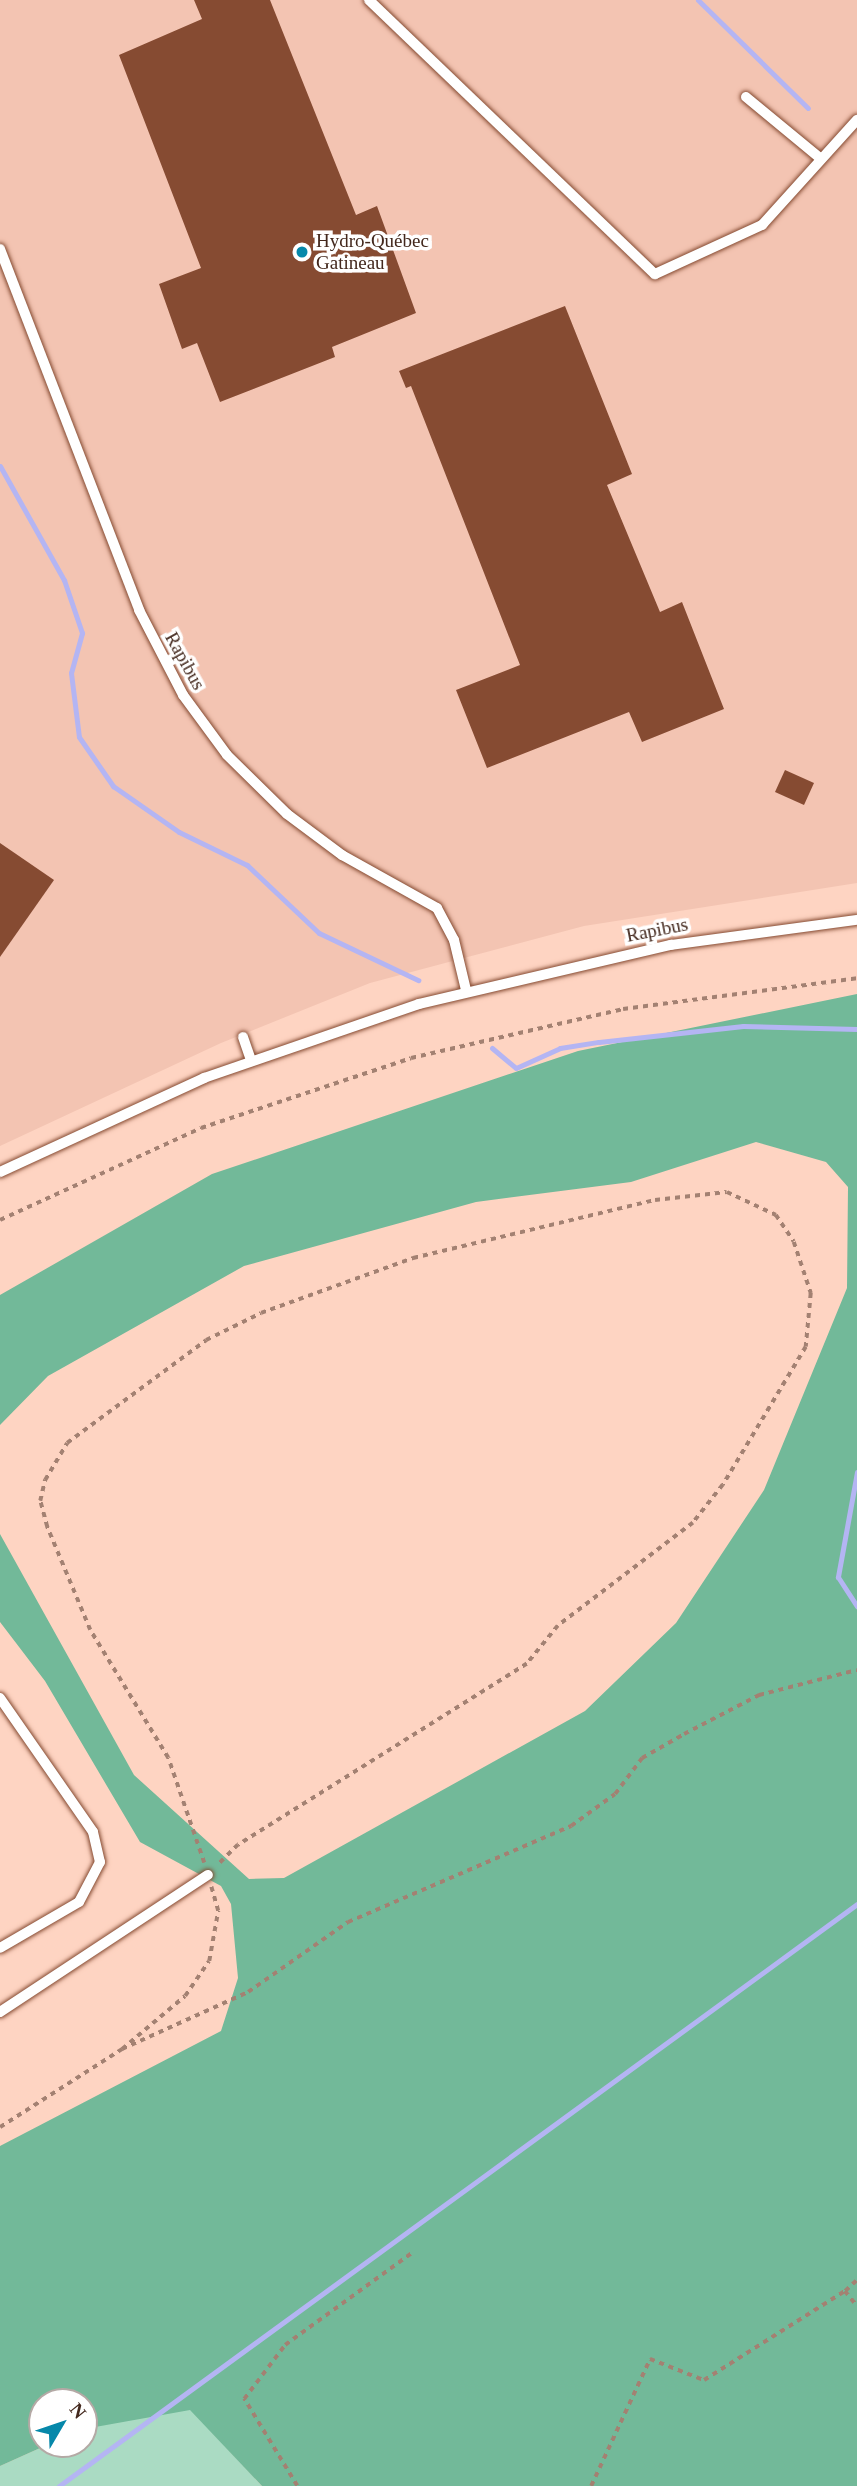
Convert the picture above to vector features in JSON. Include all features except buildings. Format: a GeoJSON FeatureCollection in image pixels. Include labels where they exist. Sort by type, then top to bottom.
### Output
{"type":"FeatureCollection","features":[{"type":"Feature","properties":{"kind":"lane"},"geometry":{"type":"LineString","coordinates":[[369,0],[655,274],[750,234],[857,120]]}},
{"type":"Feature","properties":{"kind":"lane"},"geometry":{"type":"LineString","coordinates":[[746,97],[820,158]]}},
{"type":"Feature","properties":{"kind":"lane","name":"Rapibus"},"geometry":{"type":"LineString","coordinates":[[0,249],[143,619],[183,695],[227,755],[287,814],[342,855],[436,908],[454,940],[466,990]]}},
{"type":"Feature","properties":{"kind":"lane","name":"Rapibus"},"geometry":{"type":"LineString","coordinates":[[0,1172],[250,1060],[466,990],[671,944],[857,920]]}},
{"type":"Feature","properties":{"kind":"lane"},"geometry":{"type":"LineString","coordinates":[[243,1037],[250,1060]]}},
{"type":"Feature","properties":{"kind":"lane"},"geometry":{"type":"LineString","coordinates":[[0,1698],[93,1832],[100,1863],[79,1902],[0,1948]]}},
{"type":"Feature","properties":{"kind":"lane"},"geometry":{"type":"LineString","coordinates":[[0,2012],[208,1875]]}},
{"type":"Feature","properties":{"kind":"path"},"geometry":{"type":"LineString","coordinates":[[0,1220],[201,1128],[411,1058],[635,1006],[857,978]]}},
{"type":"Feature","properties":{"kind":"path"},"geometry":{"type":"LineString","coordinates":[[0,2127],[122,2049],[185,1996],[209,1961],[218,1911],[168,1758],[90,1630],[47,1527],[40,1501],[45,1480],[67,1443],[206,1340],[261,1313],[412,1258],[655,1200],[727,1192],[776,1215],[794,1242],[811,1293],[806,1347],[723,1485],[693,1523],[558,1626],[527,1664],[238,1845],[208,1875]]}},
{"type":"Feature","properties":{"kind":"path"},"geometry":{"type":"LineString","coordinates":[[122,2049],[248,1992],[348,1922],[571,1825],[615,1794],[642,1758],[748,1700],[857,1671]]}},
{"type":"Feature","properties":{"kind":"path"},"geometry":{"type":"LineString","coordinates":[[297,2486],[244,2399],[285,2345],[413,2252]]}},
{"type":"Feature","properties":{"kind":"path"},"geometry":{"type":"LineString","coordinates":[[591,2486],[650,2359],[704,2379],[845,2291],[857,2280]]}},
{"type":"Feature","properties":{"kind":"path"},"geometry":{"type":"LineString","coordinates":[[845,2291],[857,2305]]}},
{"type":"Feature","properties":{"kind":"shaded area"},"geometry":{"type":"Polygon","coordinates":[[[0,0],[857,0],[857,883],[584,926],[370,983],[221,1043],[0,1146],[0,0]]]}},
{"type":"Feature","properties":{"kind":"green space"},"geometry":{"type":"Polygon","coordinates":[[[857,994],[857,2486],[262,2486],[190,2410],[98,2426],[98,2388],[28,2388],[28,2453],[0,2466],[0,2146],[221,2031],[238,1978],[231,1904],[221,1886],[140,1842],[45,1681],[0,1622],[0,1534],[134,1775],[249,1879],[284,1878],[585,1711],[676,1623],[764,1490],[847,1288],[848,1187],[826,1162],[756,1142],[631,1182],[476,1202],[244,1266],[48,1376],[0,1425],[0,1295],[212,1174],[578,1051],[857,994]]]}},
{"type":"Feature","properties":{"kind":"green space"},"geometry":{"type":"Polygon","coordinates":[[[190,2409],[262,2486],[0,2486],[0,2466],[28,2453],[28,2458],[98,2458],[98,2424],[190,2409]]]}},
{"type":"Feature","properties":{"kind":"waterway"},"geometry":{"type":"LineString","coordinates":[[698,0],[808,108]]}},
{"type":"Feature","properties":{"kind":"waterway"},"geometry":{"type":"LineString","coordinates":[[0,466],[64,580],[82,633],[71,673],[79,737],[113,786],[179,832],[247,865],[319,933],[418,980]]}},
{"type":"Feature","properties":{"kind":"waterway"},"geometry":{"type":"LineString","coordinates":[[492,1048],[516,1068],[560,1048],[599,1042],[743,1026],[857,1029]]}},
{"type":"Feature","properties":{"kind":"waterway"},"geometry":{"type":"LineString","coordinates":[[857,1472],[838,1577],[857,1606]]}},
{"type":"Feature","properties":{"kind":"waterway"},"geometry":{"type":"LineString","coordinates":[[59,2486],[857,1904]]}},
{"type":"Feature","properties":{"kind":"place","name":"Hydro-Québec Gatineau"},"geometry":{"type":"Point","coordinates":[302,252]}}]}
